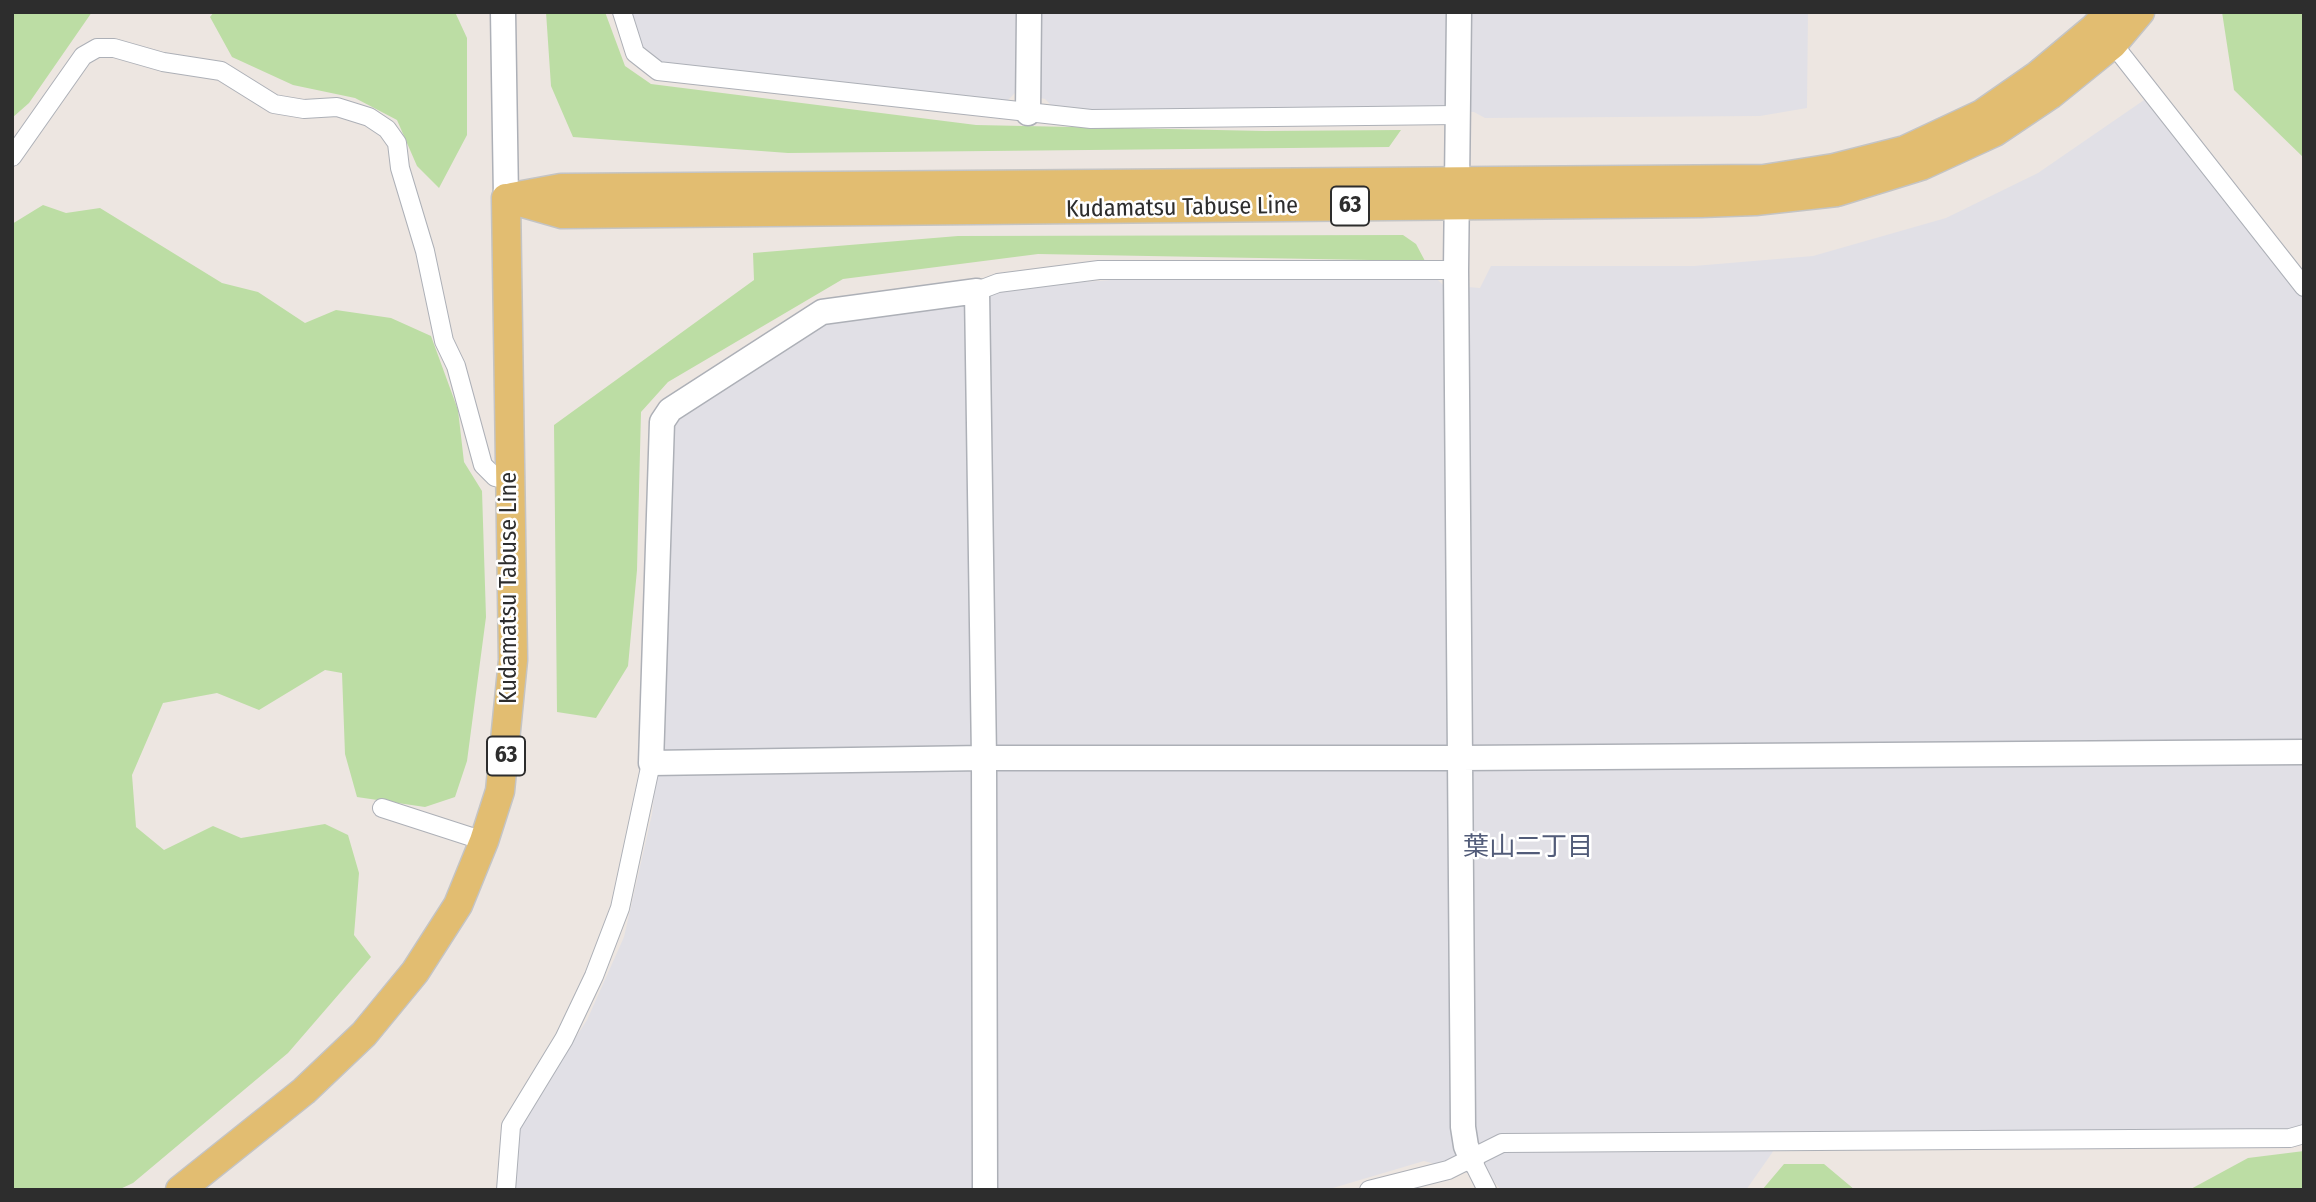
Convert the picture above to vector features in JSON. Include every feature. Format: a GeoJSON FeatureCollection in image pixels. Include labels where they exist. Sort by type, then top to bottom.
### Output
{"type":"FeatureCollection","features":[{"type":"Feature","properties":{"kind":"main road","name":"Kudamatsu Tabuse Line"},"geometry":{"type":"LineString","coordinates":[[1457,193],[1764,179],[1834,168],[1905,150],[1982,114],[2038,75],[2093,30],[2109,12]]}},
{"type":"Feature","properties":{"kind":"main road","name":"Kudamatsu Tabuse Line"},"geometry":{"type":"LineString","coordinates":[[180,1190],[304,1091],[364,1034],[415,972],[458,905],[484,841],[500,791],[513,660],[508,480],[506,198],[561,188],[1457,193],[1755,201],[1837,192],[1921,166],[1995,132],[2050,95],[2113,44],[2140,12]]}},
{"type":"Feature","properties":{"kind":"street"},"geometry":{"type":"LineString","coordinates":[[503,12],[506,198]]}},
{"type":"Feature","properties":{"kind":"street"},"geometry":{"type":"LineString","coordinates":[[622,12],[635,53],[658,71],[1091,119],[1458,115]]}},
{"type":"Feature","properties":{"kind":"street"},"geometry":{"type":"LineString","coordinates":[[1028,113],[1030,12]]}},
{"type":"Feature","properties":{"kind":"street"},"geometry":{"type":"LineString","coordinates":[[1459,12],[1456,271],[1463,1127],[1466,1146],[1487,1190]]}},
{"type":"Feature","properties":{"kind":"street"},"geometry":{"type":"LineString","coordinates":[[2113,44],[2304,287]]}},
{"type":"Feature","properties":{"kind":"street"},"geometry":{"type":"LineString","coordinates":[[12,157],[83,56],[97,48],[114,48],[163,62],[221,71],[274,104],[304,109],[337,107],[369,117],[387,130],[397,143],[400,168],[425,251],[444,341],[459,377],[483,465],[495,477],[508,480]]}},
{"type":"Feature","properties":{"kind":"street"},"geometry":{"type":"LineString","coordinates":[[506,1190],[511,1126],[564,1040],[594,976],[620,908],[651,763],[662,422],[670,410],[822,312],[978,290],[998,283],[1099,270],[1456,271]]}},
{"type":"Feature","properties":{"kind":"street"},"geometry":{"type":"LineString","coordinates":[[978,290],[984,758],[985,1190]]}},
{"type":"Feature","properties":{"kind":"street"},"geometry":{"type":"LineString","coordinates":[[651,763],[984,758],[1461,758],[2304,752]]}},
{"type":"Feature","properties":{"kind":"street"},"geometry":{"type":"LineString","coordinates":[[382,808],[484,841]]}},
{"type":"Feature","properties":{"kind":"street"},"geometry":{"type":"LineString","coordinates":[[1369,1190],[1448,1170],[1502,1143],[2290,1138],[2304,1134]]}},
{"type":"Feature","properties":{"kind":"shaded area"},"geometry":{"type":"Polygon","coordinates":[[[626,12],[1808,12],[1807,108],[1760,116],[1485,118],[1474,112],[1434,111],[1097,113],[1056,110],[1045,99],[1015,93],[1003,105],[659,66],[637,50],[626,12]]]}},
{"type":"Feature","properties":{"kind":"shaded area"},"geometry":{"type":"Polygon","coordinates":[[[2147,98],[2300,291],[2304,302],[2304,1124],[2283,1131],[1782,1131],[1772,1153],[1746,1190],[1501,1190],[1493,1180],[1424,1161],[1326,1190],[515,1190],[518,1127],[587,1020],[624,937],[652,814],[661,733],[669,427],[684,408],[833,315],[995,288],[1184,275],[1435,277],[1443,285],[1480,288],[1491,266],[1694,266],[1813,256],[1946,218],[2038,173],[2147,98]]]}},
{"type":"Feature","properties":{"kind":"green space"},"geometry":{"type":"Polygon","coordinates":[[[12,12],[92,12],[29,103],[12,118],[12,12]]]}},
{"type":"Feature","properties":{"kind":"green space"},"geometry":{"type":"Polygon","coordinates":[[[214,12],[455,12],[467,38],[467,135],[439,188],[417,166],[397,120],[355,98],[293,85],[232,57],[210,17],[214,12]]]}},
{"type":"Feature","properties":{"kind":"green space"},"geometry":{"type":"Polygon","coordinates":[[[546,12],[605,12],[625,66],[651,84],[976,125],[1265,131],[1401,130],[1389,147],[788,153],[573,137],[551,86],[546,12]]]}},
{"type":"Feature","properties":{"kind":"green space"},"geometry":{"type":"Polygon","coordinates":[[[2222,12],[2304,12],[2304,158],[2234,90],[2222,12]]]}},
{"type":"Feature","properties":{"kind":"green space"},"geometry":{"type":"Polygon","coordinates":[[[43,205],[66,213],[100,208],[222,283],[258,292],[305,323],[336,310],[391,318],[431,336],[458,410],[464,462],[482,491],[486,617],[467,761],[455,797],[425,807],[357,797],[345,754],[342,673],[325,670],[259,710],[217,693],[163,703],[132,775],[136,827],[164,850],[213,826],[241,838],[325,824],[348,835],[359,873],[354,935],[371,957],[288,1053],[133,1183],[118,1190],[12,1190],[12,224],[43,205]]]}},
{"type":"Feature","properties":{"kind":"green space"},"geometry":{"type":"Polygon","coordinates":[[[1403,235],[1416,244],[1425,261],[1038,254],[843,279],[668,382],[641,412],[637,570],[628,666],[596,718],[557,712],[554,425],[754,280],[753,253],[958,236],[1403,235]]]}},
{"type":"Feature","properties":{"kind":"green space"},"geometry":{"type":"Polygon","coordinates":[[[2304,1151],[2304,1190],[2189,1190],[2248,1158],[2304,1151]]]}},
{"type":"Feature","properties":{"kind":"green space"},"geometry":{"type":"Polygon","coordinates":[[[1784,1164],[1824,1164],[1855,1190],[1762,1190],[1784,1164]]]}},
{"type":"Feature","properties":{"kind":"district","name":"葉山二丁目"},"geometry":{"type":"Point","coordinates":[1528,848]}}]}
